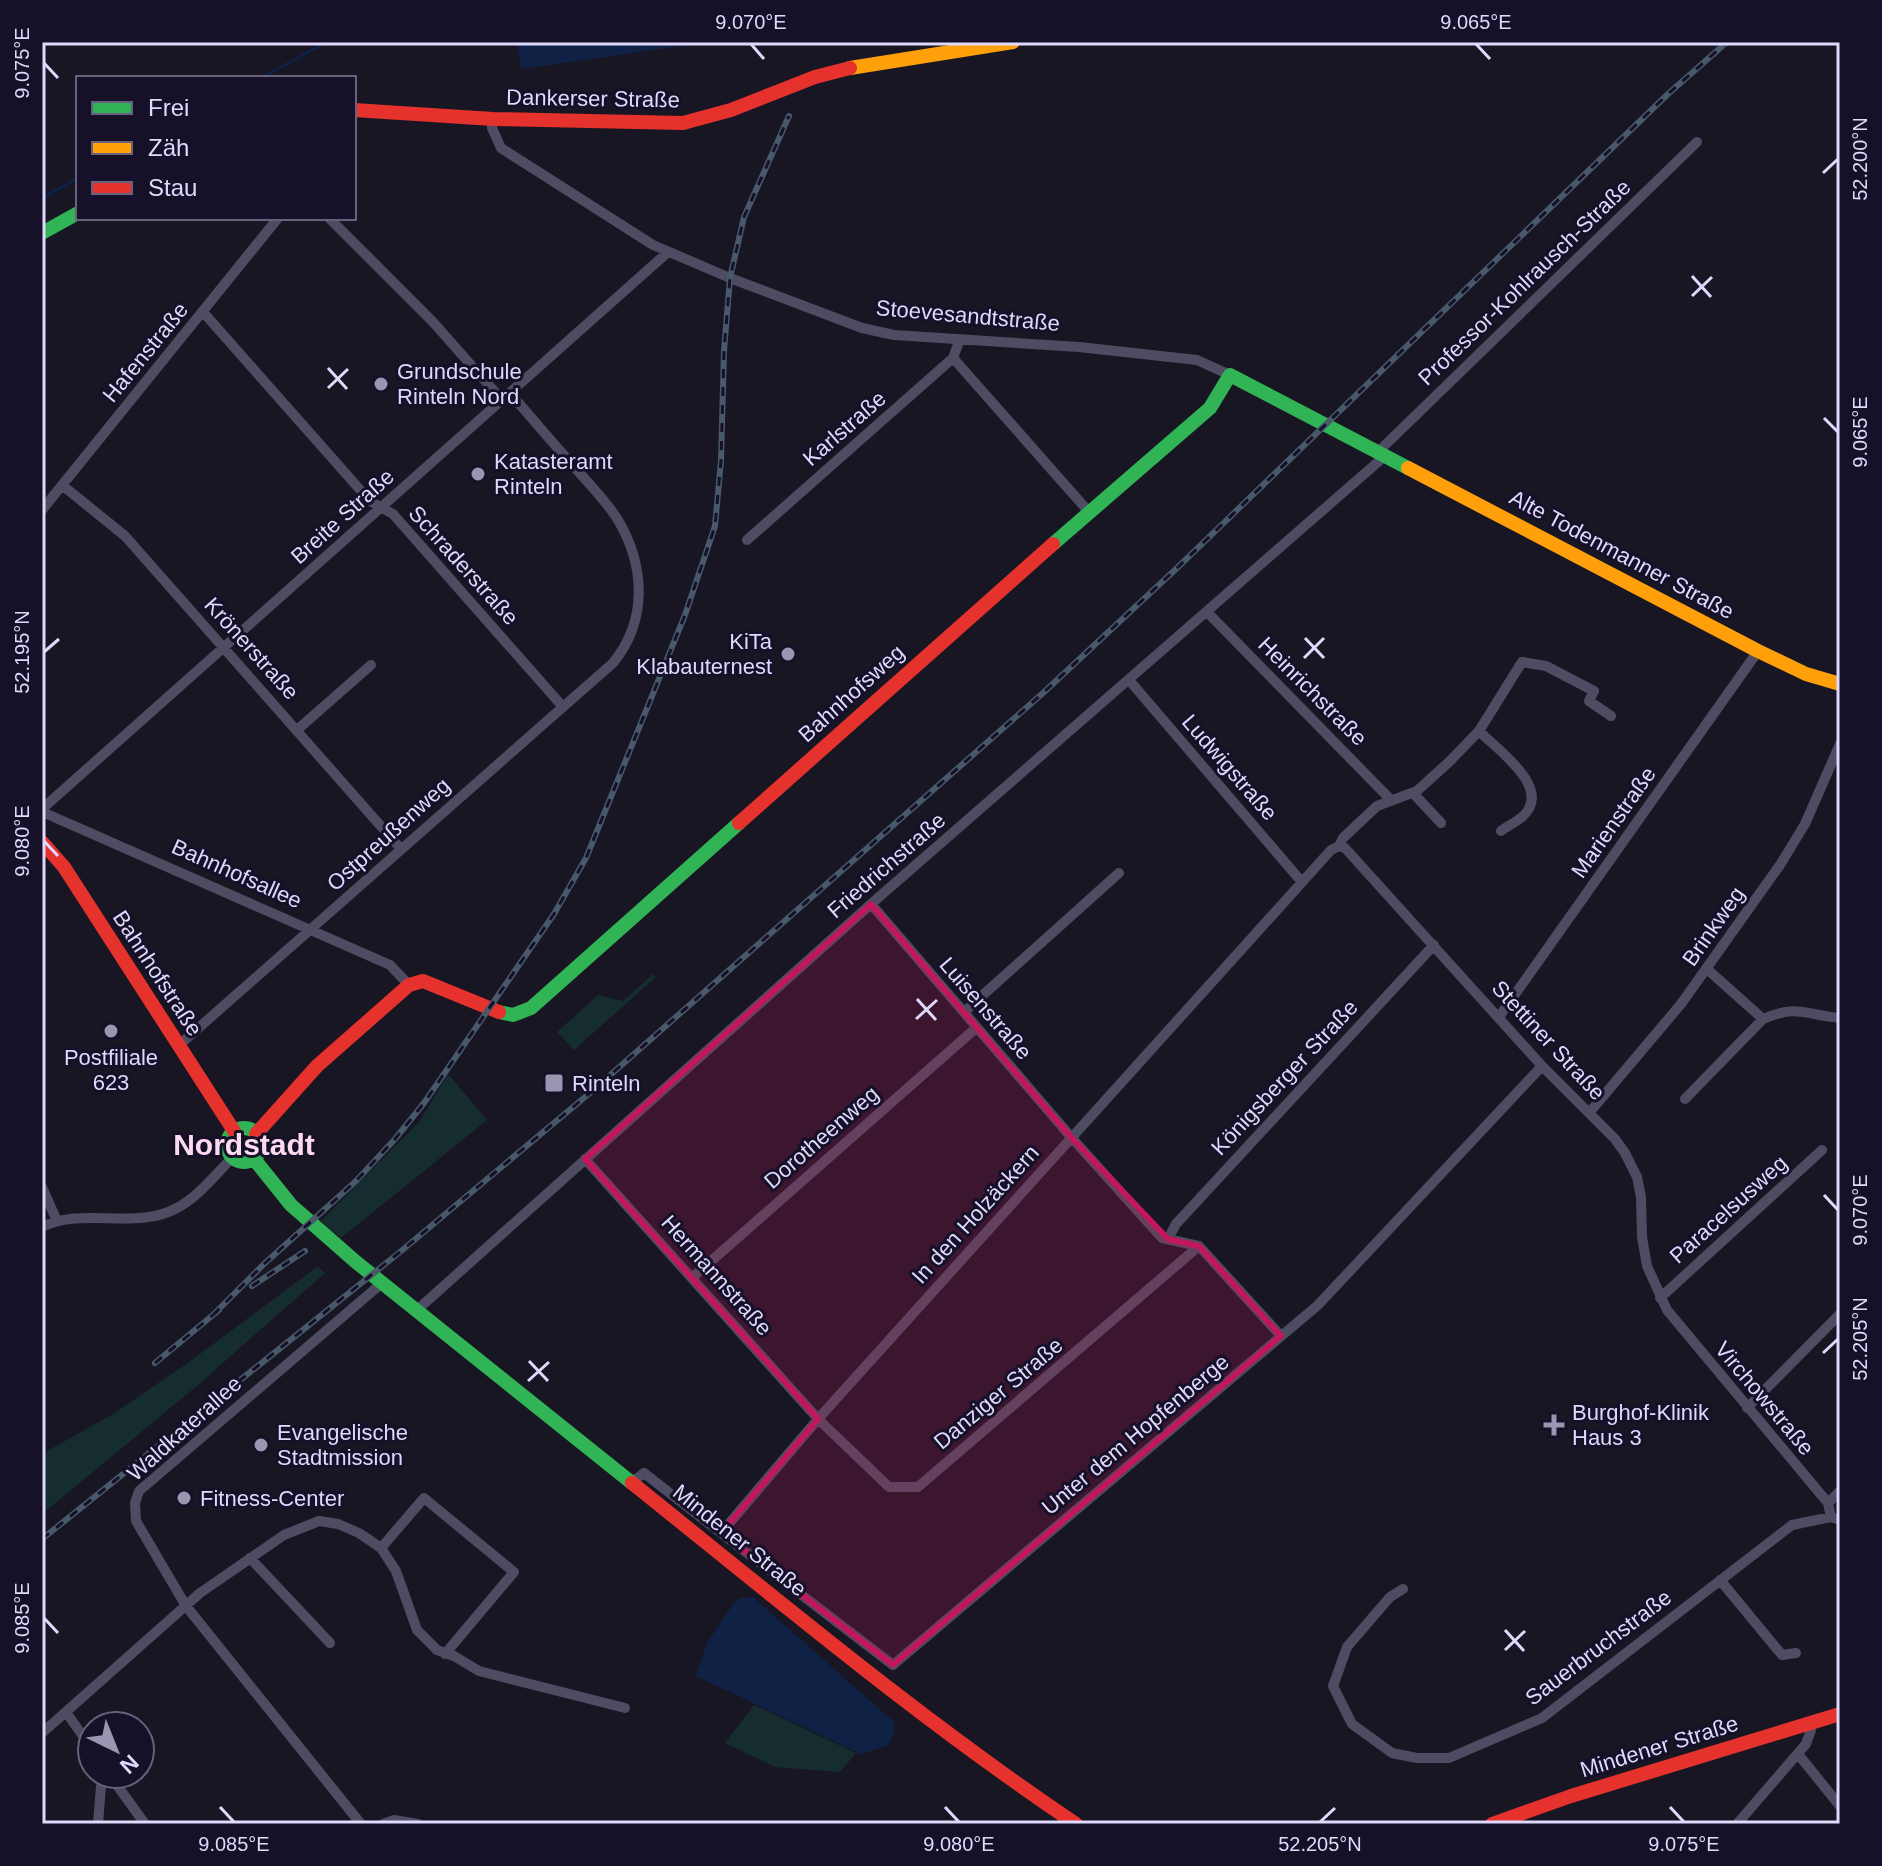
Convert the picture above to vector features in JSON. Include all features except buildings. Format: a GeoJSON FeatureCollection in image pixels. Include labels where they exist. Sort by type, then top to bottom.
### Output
{"type":"FeatureCollection","features":[{"type":"Feature","properties":{"kind":"main road","name":"Dankerser Straße"},"geometry":{"type":"LineString","coordinates":[[356,110],[493,119],[683,123],[721,113],[843,69],[1013,42]]}},
{"type":"Feature","properties":{"kind":"main road"},"geometry":{"type":"LineString","coordinates":[[42,233],[76,214]]}},
{"type":"Feature","properties":{"kind":"main road","name":"Stoevesandtstraße"},"geometry":{"type":"LineString","coordinates":[[1230,375],[1382,453]]}},
{"type":"Feature","properties":{"kind":"main road","name":"Bahnhofsweg"},"geometry":{"type":"LineString","coordinates":[[409,985],[423,981],[486,1008],[513,1015],[523,1013],[543,999],[1089,512],[1210,408],[1230,375]]}},
{"type":"Feature","properties":{"kind":"main road","name":"Alte Todenmanner Straße"},"geometry":{"type":"LineString","coordinates":[[1382,453],[1758,651],[1806,674],[1840,684]]}},
{"type":"Feature","properties":{"kind":"main road","name":"Bahnhofstraße"},"geometry":{"type":"LineString","coordinates":[[42,842],[64,867],[234,1131]]}},
{"type":"Feature","properties":{"kind":"main road"},"geometry":{"type":"LineString","coordinates":[[256,1134],[301,1082],[409,985]]}},
{"type":"Feature","properties":{"kind":"main road"},"geometry":{"type":"LineString","coordinates":[[248,1128],[256,1134],[261,1144],[254,1159],[242,1162],[232,1158],[227,1144],[234,1131],[248,1128]]}},
{"type":"Feature","properties":{"kind":"main road"},"geometry":{"type":"LineString","coordinates":[[254,1159],[291,1205],[382,1283]]}},
{"type":"Feature","properties":{"kind":"main road","name":"Mindener Straße"},"geometry":{"type":"LineString","coordinates":[[382,1283],[955,1740],[1076,1824]]}},
{"type":"Feature","properties":{"kind":"main road","name":"Mindener Straße"},"geometry":{"type":"LineString","coordinates":[[1492,1824],[1571,1796],[1840,1714]]}},
{"type":"Feature","properties":{"kind":"street","name":"Stoevesandtstraße"},"geometry":{"type":"LineString","coordinates":[[493,119],[492,128],[501,148],[668,252],[862,328],[894,335],[1079,347],[1197,360],[1230,375]]}},
{"type":"Feature","properties":{"kind":"street","name":"Professor-Kohlrausch-Straße"},"geometry":{"type":"LineString","coordinates":[[1382,453],[1697,142]]}},
{"type":"Feature","properties":{"kind":"street","name":"Hafenstraße"},"geometry":{"type":"LineString","coordinates":[[42,510],[276,220]]}},
{"type":"Feature","properties":{"kind":"street"},"geometry":{"type":"LineString","coordinates":[[331,220],[506,397]]}},
{"type":"Feature","properties":{"kind":"street","name":"Breite Straße"},"geometry":{"type":"LineString","coordinates":[[42,809],[668,252]]}},
{"type":"Feature","properties":{"kind":"street","name":"Schraderstraße"},"geometry":{"type":"LineString","coordinates":[[203,312],[370,501],[393,514],[563,707]]}},
{"type":"Feature","properties":{"kind":"street","name":"Karlstraße"},"geometry":{"type":"LineString","coordinates":[[747,540],[953,358],[960,339]]}},
{"type":"Feature","properties":{"kind":"street"},"geometry":{"type":"LineString","coordinates":[[953,358],[1089,512]]}},
{"type":"Feature","properties":{"kind":"street","name":"Ostpreußenweg"},"geometry":{"type":"LineString","coordinates":[[178,1046],[563,707],[622,651],[629,639],[639,605],[638,568],[617,519],[506,397]]}},
{"type":"Feature","properties":{"kind":"street","name":"Friedrichstraße"},"geometry":{"type":"LineString","coordinates":[[417,1310],[871,904],[1207,612],[1382,453]]}},
{"type":"Feature","properties":{"kind":"street","name":"Krönerstraße"},"geometry":{"type":"LineString","coordinates":[[62,485],[125,536],[401,849]]}},
{"type":"Feature","properties":{"kind":"street","name":"Heinrichstraße"},"geometry":{"type":"LineString","coordinates":[[1207,612],[1390,799]]}},
{"type":"Feature","properties":{"kind":"street","name":"Marienstraße"},"geometry":{"type":"LineString","coordinates":[[1499,1017],[1758,651]]}},
{"type":"Feature","properties":{"kind":"street"},"geometry":{"type":"LineString","coordinates":[[1390,799],[1413,793],[1479,731],[1522,662],[1546,666],[1594,691],[1589,701],[1611,716]]}},
{"type":"Feature","properties":{"kind":"street"},"geometry":{"type":"LineString","coordinates":[[297,730],[371,665]]}},
{"type":"Feature","properties":{"kind":"street","name":"Ludwigstraße"},"geometry":{"type":"LineString","coordinates":[[1129,680],[1301,881]]}},
{"type":"Feature","properties":{"kind":"street"},"geometry":{"type":"LineString","coordinates":[[1479,731],[1532,784],[1533,800],[1523,817],[1501,831]]}},
{"type":"Feature","properties":{"kind":"street","name":"Brinkweg"},"geometry":{"type":"LineString","coordinates":[[1589,1113],[1708,970],[1780,865],[1805,824],[1840,744]]}},
{"type":"Feature","properties":{"kind":"street"},"geometry":{"type":"LineString","coordinates":[[1413,793],[1441,823]]}},
{"type":"Feature","properties":{"kind":"street","name":"In den Holzäckern"},"geometry":{"type":"LineString","coordinates":[[721,1533],[818,1419],[1301,881],[1377,806],[1390,799]]}},
{"type":"Feature","properties":{"kind":"street","name":"Bahnhofsallee"},"geometry":{"type":"LineString","coordinates":[[42,809],[47,814],[390,965],[409,985]]}},
{"type":"Feature","properties":{"kind":"street","name":"Stettiner Straße"},"geometry":{"type":"LineString","coordinates":[[1339,846],[1345,848],[1542,1066],[1620,1146],[1637,1177],[1647,1266],[1660,1298]]}},
{"type":"Feature","properties":{"kind":"street"},"geometry":{"type":"LineString","coordinates":[[964,1012],[1119,873]]}},
{"type":"Feature","properties":{"kind":"street","name":"Luisenstraße"},"geometry":{"type":"LineString","coordinates":[[871,904],[1071,1137],[1162,1238],[1168,1239]]}},
{"type":"Feature","properties":{"kind":"street","name":"Königsberger Straße"},"geometry":{"type":"LineString","coordinates":[[1168,1239],[1176,1224],[1434,945]]}},
{"type":"Feature","properties":{"kind":"street"},"geometry":{"type":"LineString","coordinates":[[1708,970],[1763,1019]]}},
{"type":"Feature","properties":{"kind":"street"},"geometry":{"type":"LineString","coordinates":[[1685,1099],[1763,1019],[1783,1011],[1799,1010],[1840,1018]]}},
{"type":"Feature","properties":{"kind":"street","name":"Dorotheenweg"},"geometry":{"type":"LineString","coordinates":[[693,1277],[976,1028]]}},
{"type":"Feature","properties":{"kind":"street","name":"Unter dem Hopfenberge"},"geometry":{"type":"LineString","coordinates":[[721,1533],[893,1665],[1318,1305],[1542,1066]]}},
{"type":"Feature","properties":{"kind":"street","name":"Paracelsusweg"},"geometry":{"type":"LineString","coordinates":[[1660,1298],[1822,1150]]}},
{"type":"Feature","properties":{"kind":"street"},"geometry":{"type":"LineString","coordinates":[[42,1227],[82,1216],[139,1218],[175,1209],[188,1201],[232,1158]]}},
{"type":"Feature","properties":{"kind":"street","name":"Hermannstraße"},"geometry":{"type":"LineString","coordinates":[[585,1159],[818,1419]]}},
{"type":"Feature","properties":{"kind":"street"},"geometry":{"type":"LineString","coordinates":[[42,1187],[57,1221]]}},
{"type":"Feature","properties":{"kind":"street"},"geometry":{"type":"LineString","coordinates":[[1168,1239],[1199,1246],[1281,1336]]}},
{"type":"Feature","properties":{"kind":"street","name":"Danziger Straße"},"geometry":{"type":"LineString","coordinates":[[818,1419],[889,1487],[918,1487],[1199,1246]]}},
{"type":"Feature","properties":{"kind":"street","name":"Waldkaterallee"},"geometry":{"type":"LineString","coordinates":[[361,1824],[186,1606],[136,1521],[135,1503],[139,1491],[382,1283]]}},
{"type":"Feature","properties":{"kind":"street","name":"Virchowstraße"},"geometry":{"type":"LineString","coordinates":[[1660,1298],[1677,1324],[1828,1503],[1836,1518]]}},
{"type":"Feature","properties":{"kind":"street"},"geometry":{"type":"LineString","coordinates":[[1747,1408],[1840,1314]]}},
{"type":"Feature","properties":{"kind":"street"},"geometry":{"type":"LineString","coordinates":[[632,1482],[644,1473],[721,1533]]}},
{"type":"Feature","properties":{"kind":"street"},"geometry":{"type":"LineString","coordinates":[[1828,1503],[1840,1491]]}},
{"type":"Feature","properties":{"kind":"street"},"geometry":{"type":"LineString","coordinates":[[381,1548],[424,1498],[514,1572],[445,1654]]}},
{"type":"Feature","properties":{"kind":"street","name":"Sauerbruchstraße"},"geometry":{"type":"LineString","coordinates":[[1403,1589],[1390,1597],[1347,1647],[1333,1686],[1352,1724],[1392,1753],[1417,1758],[1449,1758],[1542,1718],[1792,1525],[1836,1518]]}},
{"type":"Feature","properties":{"kind":"street"},"geometry":{"type":"LineString","coordinates":[[42,1733],[200,1593],[284,1535],[319,1521],[338,1524],[359,1533],[381,1548],[396,1571],[417,1630],[445,1654],[479,1671],[625,1708]]}},
{"type":"Feature","properties":{"kind":"street"},"geometry":{"type":"LineString","coordinates":[[250,1558],[330,1643]]}},
{"type":"Feature","properties":{"kind":"street"},"geometry":{"type":"LineString","coordinates":[[1720,1580],[1782,1655],[1796,1653]]}},
{"type":"Feature","properties":{"kind":"street"},"geometry":{"type":"LineString","coordinates":[[66,1712],[76,1726]]}},
{"type":"Feature","properties":{"kind":"street"},"geometry":{"type":"LineString","coordinates":[[1737,1824],[1798,1754],[1811,1730],[1810,1723]]}},
{"type":"Feature","properties":{"kind":"street"},"geometry":{"type":"LineString","coordinates":[[1798,1754],[1840,1806]]}},
{"type":"Feature","properties":{"kind":"street"},"geometry":{"type":"LineString","coordinates":[[98,1824],[101,1790]]}},
{"type":"Feature","properties":{"kind":"street"},"geometry":{"type":"LineString","coordinates":[[121,1790],[145,1824]]}},
{"type":"Feature","properties":{"kind":"street"},"geometry":{"type":"LineString","coordinates":[[383,1824],[394,1820],[418,1824]]}},
{"type":"Feature","properties":{"kind":"highlighted area"},"geometry":{"type":"Polygon","coordinates":[[[871,904],[1071,1137],[1168,1239],[1199,1246],[1281,1336],[893,1665],[721,1533],[818,1419],[585,1159],[871,904]]]}},
{"type":"Feature","properties":{"kind":"green space"},"geometry":{"type":"Polygon","coordinates":[[[653,974],[656,977],[574,1050],[557,1032],[598,995],[623,1001],[653,974]]]}},
{"type":"Feature","properties":{"kind":"green space"},"geometry":{"type":"Polygon","coordinates":[[[448,1074],[487,1120],[341,1238],[321,1221],[420,1121],[448,1074]]]}},
{"type":"Feature","properties":{"kind":"green space"},"geometry":{"type":"Polygon","coordinates":[[[318,1266],[325,1273],[198,1385],[42,1514],[42,1454],[113,1414],[185,1365],[318,1266]]]}},
{"type":"Feature","properties":{"kind":"green space"},"geometry":{"type":"Polygon","coordinates":[[[754,1705],[856,1753],[840,1772],[775,1767],[725,1743],[754,1705]]]}},
{"type":"Feature","properties":{"kind":"water"},"geometry":{"type":"Polygon","coordinates":[[[517,42],[709,42],[521,69],[517,42]]]}},
{"type":"Feature","properties":{"kind":"water"},"geometry":{"type":"Polygon","coordinates":[[[753,1597],[894,1722],[894,1733],[888,1745],[861,1754],[696,1676],[707,1643],[735,1601],[753,1597]]]}},
{"type":"Feature","properties":{"kind":"waterway"},"geometry":{"type":"LineString","coordinates":[[265,76],[327,42]]}},
{"type":"Feature","properties":{"kind":"waterway"},"geometry":{"type":"LineString","coordinates":[[42,198],[76,179]]}},
{"type":"Feature","properties":{"kind":"railway"},"geometry":{"type":"LineString","coordinates":[[42,1539],[400,1252],[591,1092],[1043,693],[1177,568],[1669,93],[1727,42]]}},
{"type":"Feature","properties":{"kind":"railway"},"geometry":{"type":"LineString","coordinates":[[213,1315],[356,1181],[395,1139],[424,1103],[554,914],[586,858],[685,615],[715,526],[730,278],[744,217],[789,116]]}},
{"type":"Feature","properties":{"kind":"railway"},"geometry":{"type":"LineString","coordinates":[[252,1286],[305,1251]]}},
{"type":"Feature","properties":{"kind":"railway"},"geometry":{"type":"LineString","coordinates":[[155,1363],[219,1310]]}},
{"type":"Feature","properties":{"kind":"traffic: fast"},"geometry":{"type":"LineString","coordinates":[[42,233],[76,214]]}},
{"type":"Feature","properties":{"kind":"traffic: fast"},"geometry":{"type":"LineString","coordinates":[[1053,544],[1210,408],[1230,375],[1408,468]]}},
{"type":"Feature","properties":{"kind":"traffic: fast"},"geometry":{"type":"LineString","coordinates":[[499,1012],[513,1015],[531,1008],[739,823]]}},
{"type":"Feature","properties":{"kind":"traffic: fast"},"geometry":{"type":"LineString","coordinates":[[244,1128],[256,1133],[261,1145],[256,1157],[244,1162],[232,1157],[227,1145],[232,1133],[244,1128]]}},
{"type":"Feature","properties":{"kind":"traffic: fast"},"geometry":{"type":"LineString","coordinates":[[254,1159],[291,1205],[356,1262],[632,1483]]}},
{"type":"Feature","properties":{"kind":"traffic: slow"},"geometry":{"type":"LineString","coordinates":[[850,68],[1013,42]]}},
{"type":"Feature","properties":{"kind":"traffic: slow"},"geometry":{"type":"LineString","coordinates":[[1408,468],[1758,651],[1806,674],[1840,684]]}},
{"type":"Feature","properties":{"kind":"traffic: jam"},"geometry":{"type":"LineString","coordinates":[[356,110],[493,119],[683,123],[731,110],[815,77],[850,68]]}},
{"type":"Feature","properties":{"kind":"traffic: jam"},"geometry":{"type":"LineString","coordinates":[[739,823],[1053,544]]}},
{"type":"Feature","properties":{"kind":"traffic: jam"},"geometry":{"type":"LineString","coordinates":[[42,842],[64,867],[234,1131]]}},
{"type":"Feature","properties":{"kind":"traffic: jam"},"geometry":{"type":"LineString","coordinates":[[256,1134],[317,1066],[409,985],[423,981],[499,1012]]}},
{"type":"Feature","properties":{"kind":"traffic: jam"},"geometry":{"type":"LineString","coordinates":[[632,1483],[906,1701],[1076,1824]]}},
{"type":"Feature","properties":{"kind":"traffic: jam"},"geometry":{"type":"LineString","coordinates":[[1492,1824],[1571,1796],[1840,1714]]}},
{"type":"Feature","properties":{"kind":"place","name":"Grundschule Rinteln Nord"},"geometry":{"type":"Point","coordinates":[381,384]}},
{"type":"Feature","properties":{"kind":"place","name":"Katasteramt Rinteln"},"geometry":{"type":"Point","coordinates":[478,474]}},
{"type":"Feature","properties":{"kind":"place","name":"KiTa Klabauternest"},"geometry":{"type":"Point","coordinates":[788,654]}},
{"type":"Feature","properties":{"kind":"place","name":"Postfiliale 623"},"geometry":{"type":"Point","coordinates":[111,1031]}},
{"type":"Feature","properties":{"kind":"place","name":"Rinteln"},"geometry":{"type":"Point","coordinates":[554,1083]}},
{"type":"Feature","properties":{"kind":"place","name":"Burghof-Klinik Haus 3"},"geometry":{"type":"Point","coordinates":[1554,1425]}},
{"type":"Feature","properties":{"kind":"place","name":"Evangelische Stadtmission"},"geometry":{"type":"Point","coordinates":[261,1445]}},
{"type":"Feature","properties":{"kind":"place","name":"Fitness-Center"},"geometry":{"type":"Point","coordinates":[184,1498]}},
{"type":"Feature","properties":{"kind":"district","name":"Nordstadt"},"geometry":{"type":"Point","coordinates":[244,1145]}}]}
